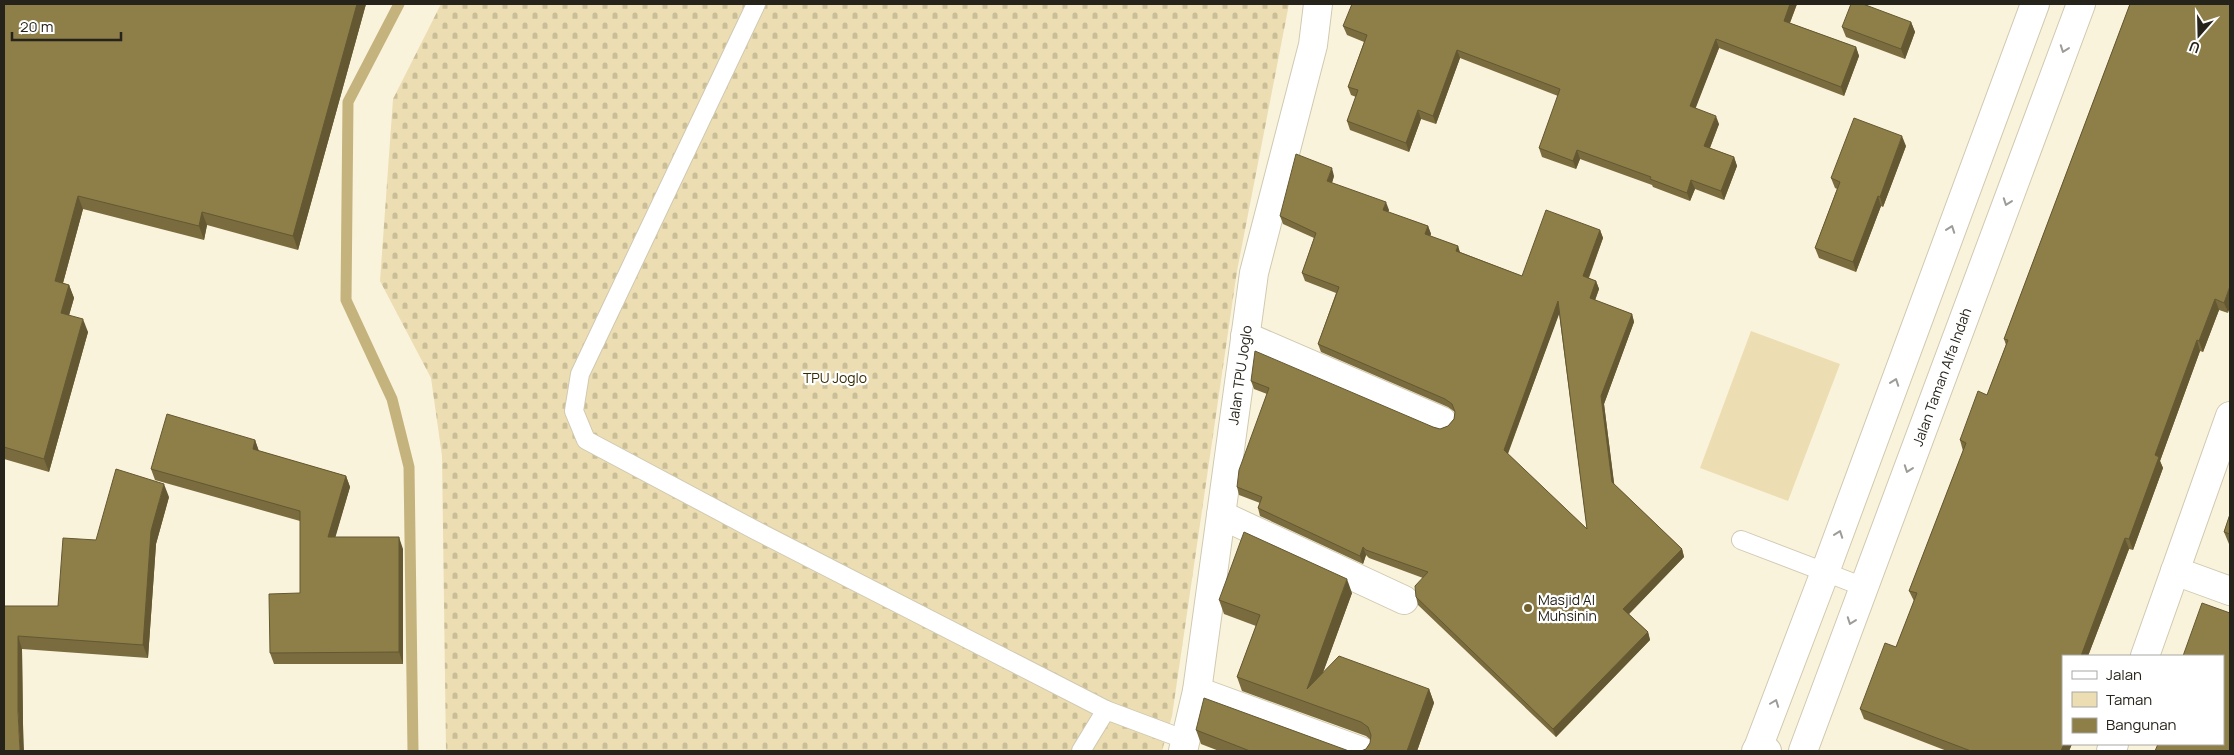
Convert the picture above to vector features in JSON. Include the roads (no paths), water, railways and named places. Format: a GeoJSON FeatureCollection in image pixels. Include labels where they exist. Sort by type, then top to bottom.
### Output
{"type":"FeatureCollection","features":[{"type":"Feature","properties":{"kind":"street","name":"Jalan TPU Joglo"},"geometry":{"type":"LineString","coordinates":[[1185,746],[1197,691],[1254,273],[1313,45],[1318,4]]}},
{"type":"Feature","properties":{"kind":"street"},"geometry":{"type":"LineString","coordinates":[[1760,750],[2035,4]]}},
{"type":"Feature","properties":{"kind":"street","name":"Jalan Taman Alfa Indah"},"geometry":{"type":"LineString","coordinates":[[1803,751],[2081,4]]}},
{"type":"Feature","properties":{"kind":"street"},"geometry":{"type":"LineString","coordinates":[[1245,336],[1442,421]]}},
{"type":"Feature","properties":{"kind":"street"},"geometry":{"type":"LineString","coordinates":[[2145,655],[2230,416]]}},
{"type":"Feature","properties":{"kind":"street"},"geometry":{"type":"LineString","coordinates":[[1221,515],[1404,600]]}},
{"type":"Feature","properties":{"kind":"street"},"geometry":{"type":"LineString","coordinates":[[2175,571],[2230,591]]}},
{"type":"Feature","properties":{"kind":"street"},"geometry":{"type":"LineString","coordinates":[[1197,691],[1361,751]]}},
{"type":"Feature","properties":{"kind":"lane"},"geometry":{"type":"LineString","coordinates":[[756,4],[580,374],[574,410],[586,440],[755,530],[1106,710],[1185,746]]}},
{"type":"Feature","properties":{"kind":"lane"},"geometry":{"type":"LineString","coordinates":[[1741,540],[1864,587]]}},
{"type":"Feature","properties":{"kind":"lane"},"geometry":{"type":"LineString","coordinates":[[1081,751],[1106,710]]}},
{"type":"Feature","properties":{"kind":"waterway"},"geometry":{"type":"LineString","coordinates":[[399,4],[348,102],[346,300],[392,399],[409,467],[413,751]]}},
{"type":"Feature","properties":{"kind":"place","name":"Masjid Al Muhsinin"},"geometry":{"type":"Point","coordinates":[1528,608]}},
{"type":"Feature","properties":{"kind":"park label","name":"TPU Joglo"},"geometry":{"type":"Point","coordinates":[835,378]}}]}
